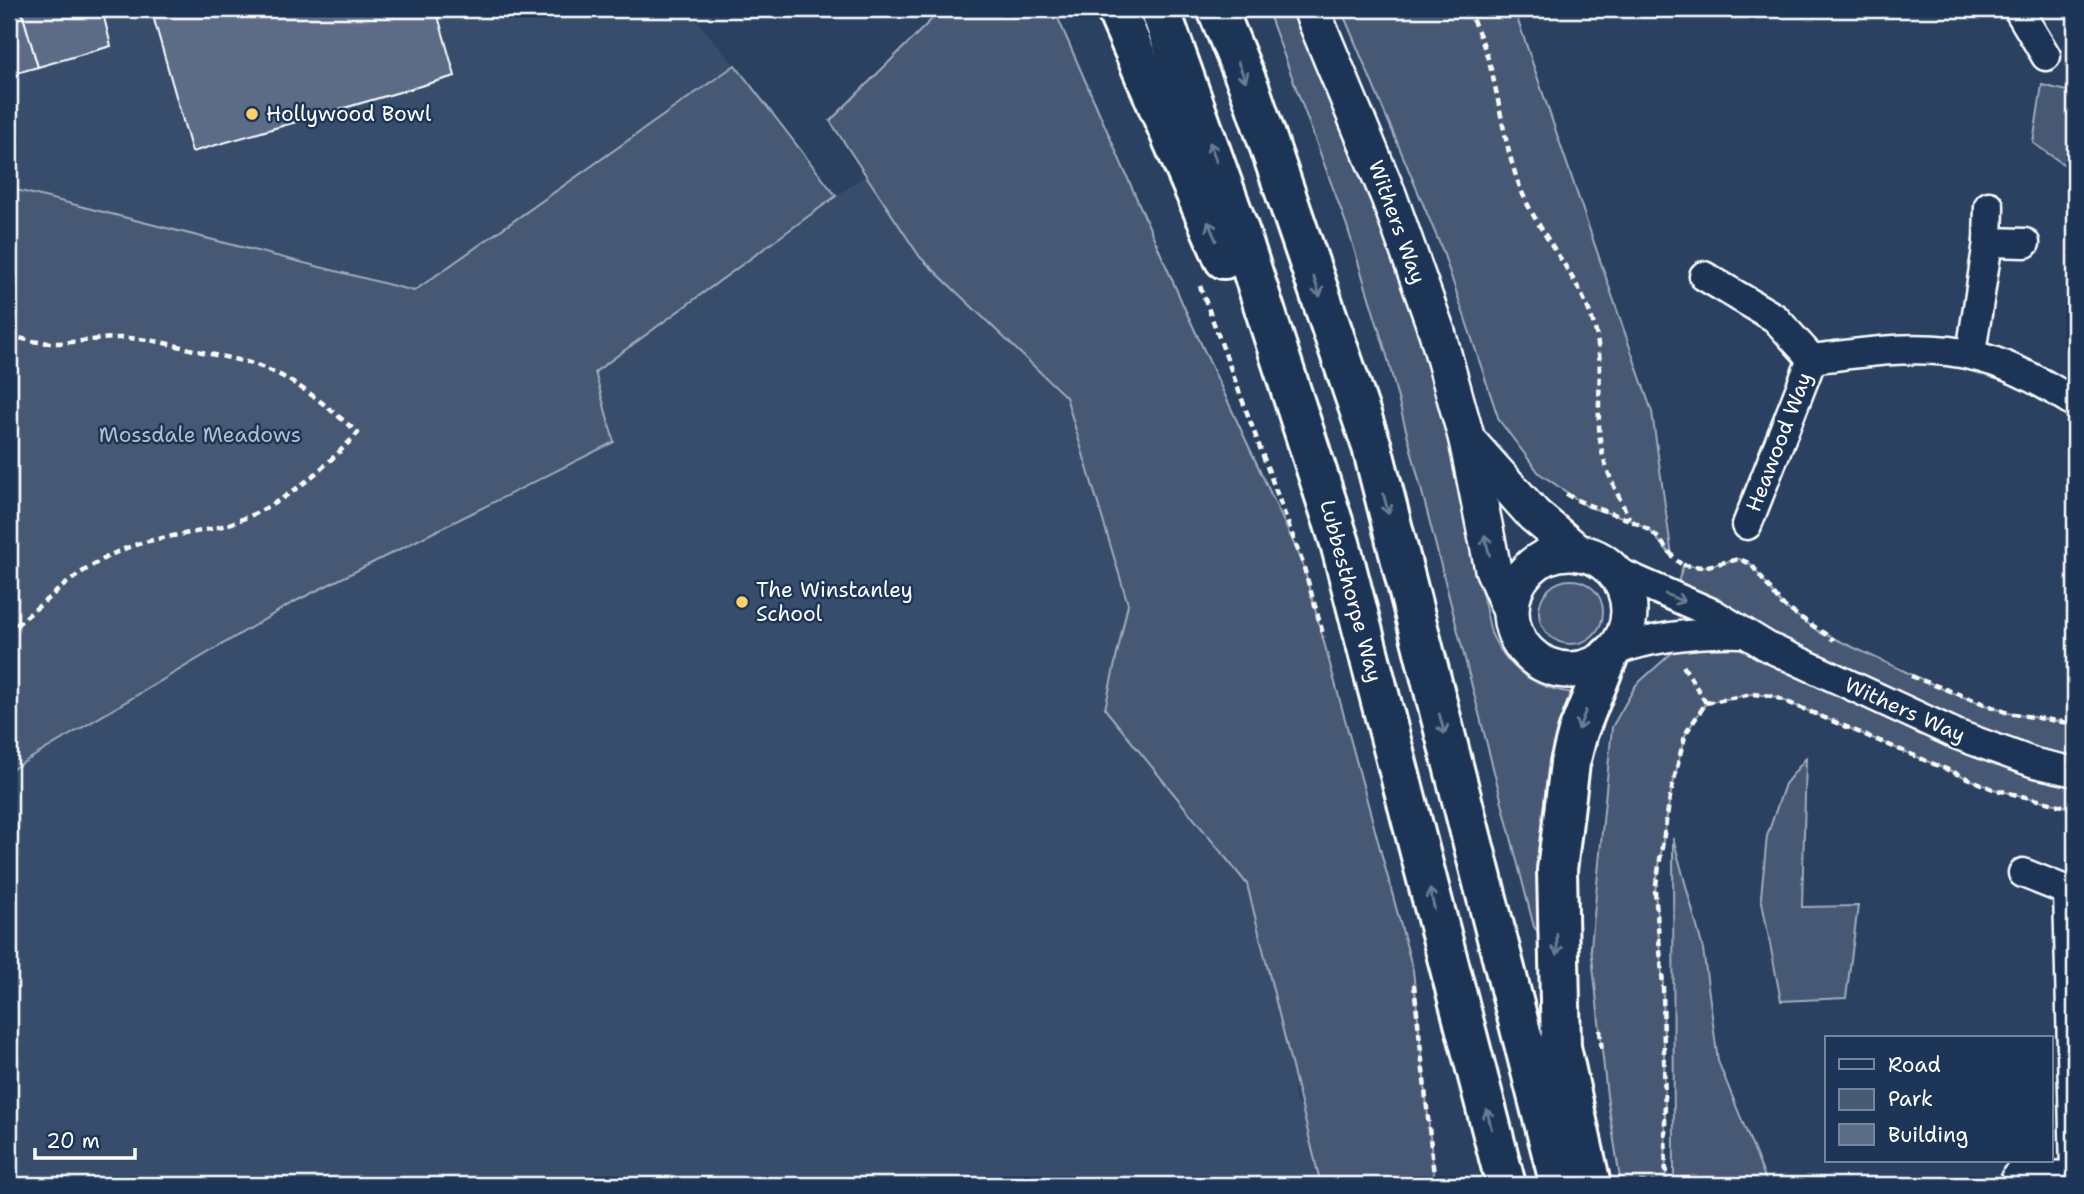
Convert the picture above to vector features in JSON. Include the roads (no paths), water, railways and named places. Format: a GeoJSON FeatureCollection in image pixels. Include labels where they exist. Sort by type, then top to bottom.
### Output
{"type":"FeatureCollection","features":[{"type":"Feature","properties":{"kind":"highway"},"geometry":{"type":"LineString","coordinates":[[1116,9],[1220,248],[1262,363],[1340,543]]}},
{"type":"Feature","properties":{"kind":"highway","name":"Lubbesthorpe Way"},"geometry":{"type":"LineString","coordinates":[[1160,9],[1242,239],[1340,543],[1506,1185]]}},
{"type":"Feature","properties":{"kind":"highway"},"geometry":{"type":"LineString","coordinates":[[1217,9],[1251,92],[1372,447],[1560,1185]]}},
{"type":"Feature","properties":{"kind":"highway"},"geometry":{"type":"LineString","coordinates":[[1591,1185],[1561,1047],[1557,870],[1570,763],[1578,732],[1611,654]]}},
{"type":"Feature","properties":{"kind":"street","name":"Withers Way"},"geometry":{"type":"LineString","coordinates":[[1311,9],[1393,209],[1437,332],[1467,440],[1493,569],[1510,609]]}},
{"type":"Feature","properties":{"kind":"street"},"geometry":{"type":"LineString","coordinates":[[2018,9],[2046,56]]}},
{"type":"Feature","properties":{"kind":"street"},"geometry":{"type":"LineString","coordinates":[[1971,353],[1988,242],[1989,206]]}},
{"type":"Feature","properties":{"kind":"street"},"geometry":{"type":"LineString","coordinates":[[1988,242],[2025,243]]}},
{"type":"Feature","properties":{"kind":"street","name":"Heawood Way"},"geometry":{"type":"LineString","coordinates":[[1704,276],[1775,318],[1812,359]]}},
{"type":"Feature","properties":{"kind":"street","name":"Heawood Way"},"geometry":{"type":"LineString","coordinates":[[1812,359],[1911,348],[1971,353],[2034,377],[2075,402]]}},
{"type":"Feature","properties":{"kind":"street","name":"Heawood Way"},"geometry":{"type":"LineString","coordinates":[[1747,525],[1812,359]]}},
{"type":"Feature","properties":{"kind":"street","name":"Withers Way"},"geometry":{"type":"LineString","coordinates":[[1467,440],[1521,502],[1579,553]]}},
{"type":"Feature","properties":{"kind":"street"},"geometry":{"type":"LineString","coordinates":[[1561,553],[1579,553],[1598,559],[1613,570],[1624,585],[1629,603],[1629,621],[1611,654],[1579,670],[1560,670],[1542,664],[1527,652],[1517,637],[1510,609],[1514,591],[1525,573],[1542,560],[1561,553]]}},
{"type":"Feature","properties":{"kind":"street","name":"Withers Way"},"geometry":{"type":"LineString","coordinates":[[1613,570],[1714,614],[1741,633],[1958,735],[2012,756],[2075,772]]}},
{"type":"Feature","properties":{"kind":"street","name":"Withers Way"},"geometry":{"type":"LineString","coordinates":[[1611,654],[1642,641],[1670,636],[1700,632],[1741,633]]}},
{"type":"Feature","properties":{"kind":"street"},"geometry":{"type":"LineString","coordinates":[[2016,1177],[2075,1173],[2071,890],[2023,873]]}},
{"type":"Feature","properties":{"kind":"place","name":"Hollywood Bowl"},"geometry":{"type":"Point","coordinates":[252,114]}},
{"type":"Feature","properties":{"kind":"place","name":"The Winstanley School"},"geometry":{"type":"Point","coordinates":[742,602]}},
{"type":"Feature","properties":{"kind":"park label","name":"Mossdale Meadows"},"geometry":{"type":"Point","coordinates":[200,435]}}]}
